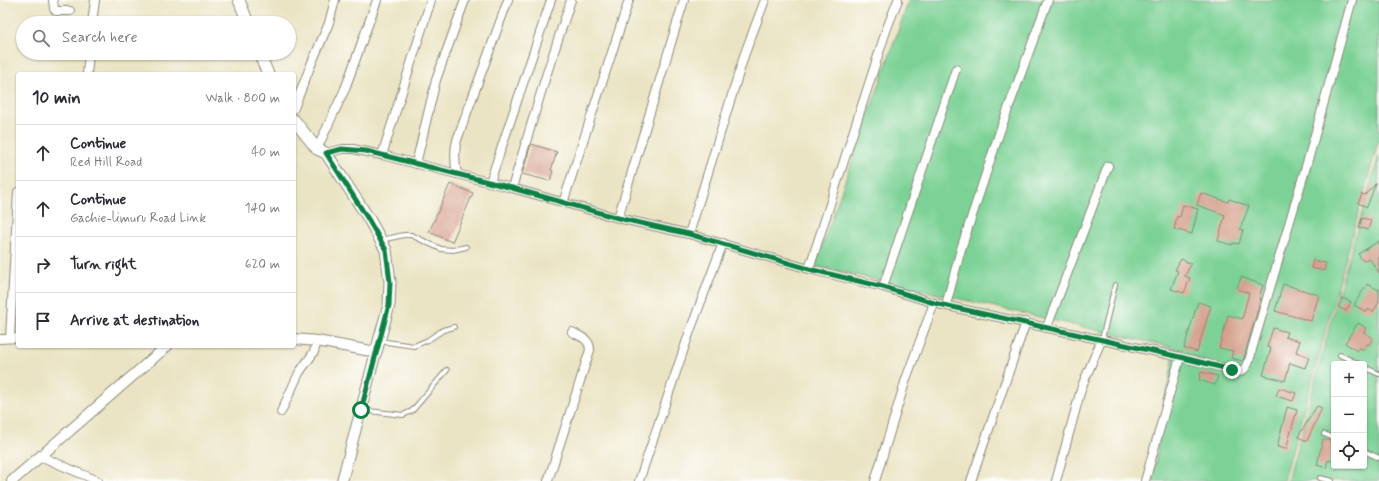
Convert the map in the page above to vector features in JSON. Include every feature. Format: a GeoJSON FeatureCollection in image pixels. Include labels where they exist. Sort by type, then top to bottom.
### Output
{"type":"FeatureCollection","features":[{"type":"Feature","properties":{"kind":"main road"},"geometry":{"type":"LineString","coordinates":[[239,0],[245,16]]}},
{"type":"Feature","properties":{"kind":"main road"},"geometry":{"type":"LineString","coordinates":[[262,60],[267,72]]}},
{"type":"Feature","properties":{"kind":"main road"},"geometry":{"type":"LineString","coordinates":[[296,122],[321,151],[368,219],[386,250],[390,282],[389,305],[378,346]]}},
{"type":"Feature","properties":{"kind":"street"},"geometry":{"type":"LineString","coordinates":[[53,0],[54,9],[56,11],[70,11]]}},
{"type":"Feature","properties":{"kind":"street"},"geometry":{"type":"LineString","coordinates":[[93,16],[95,0]]}},
{"type":"Feature","properties":{"kind":"street"},"geometry":{"type":"LineString","coordinates":[[296,103],[329,24],[336,0]]}},
{"type":"Feature","properties":{"kind":"street"},"geometry":{"type":"LineString","coordinates":[[377,0],[321,151],[353,149],[382,155],[490,182],[618,218],[723,243],[809,269],[883,287],[934,303],[1102,339],[1240,372],[1244,370],[1247,365],[1310,153],[1352,0]]}},
{"type":"Feature","properties":{"kind":"street"},"geometry":{"type":"LineString","coordinates":[[382,155],[431,0]]}},
{"type":"Feature","properties":{"kind":"street"},"geometry":{"type":"LineString","coordinates":[[416,164],[436,80],[465,0]]}},
{"type":"Feature","properties":{"kind":"street"},"geometry":{"type":"LineString","coordinates":[[457,174],[455,161],[455,147],[457,140],[508,0]]}},
{"type":"Feature","properties":{"kind":"street"},"geometry":{"type":"LineString","coordinates":[[490,182],[551,0]]}},
{"type":"Feature","properties":{"kind":"street"},"geometry":{"type":"LineString","coordinates":[[512,188],[571,0]]}},
{"type":"Feature","properties":{"kind":"street"},"geometry":{"type":"LineString","coordinates":[[563,203],[629,0]]}},
{"type":"Feature","properties":{"kind":"street"},"geometry":{"type":"LineString","coordinates":[[618,218],[684,0]]}},
{"type":"Feature","properties":{"kind":"street"},"geometry":{"type":"LineString","coordinates":[[689,234],[745,53],[765,0]]}},
{"type":"Feature","properties":{"kind":"street"},"geometry":{"type":"LineString","coordinates":[[809,269],[898,0]]}},
{"type":"Feature","properties":{"kind":"street"},"geometry":{"type":"LineString","coordinates":[[946,305],[962,249],[1000,131],[1048,0]]}},
{"type":"Feature","properties":{"kind":"street"},"geometry":{"type":"LineString","coordinates":[[87,72],[88,60]]}},
{"type":"Feature","properties":{"kind":"street"},"geometry":{"type":"LineString","coordinates":[[883,287],[956,69]]}},
{"type":"Feature","properties":{"kind":"street"},"geometry":{"type":"LineString","coordinates":[[1047,327],[1108,166]]}},
{"type":"Feature","properties":{"kind":"street"},"geometry":{"type":"LineString","coordinates":[[639,481],[688,338],[723,243]]}},
{"type":"Feature","properties":{"kind":"street"},"geometry":{"type":"LineString","coordinates":[[0,339],[14,338],[16,265]]}},
{"type":"Feature","properties":{"kind":"street"},"geometry":{"type":"LineString","coordinates":[[875,481],[906,379],[934,303]]}},
{"type":"Feature","properties":{"kind":"street"},"geometry":{"type":"LineString","coordinates":[[971,481],[1026,322]]}},
{"type":"Feature","properties":{"kind":"street"},"geometry":{"type":"LineString","coordinates":[[548,481],[590,350],[590,344],[587,340],[572,332]]}},
{"type":"Feature","properties":{"kind":"street"},"geometry":{"type":"LineString","coordinates":[[296,339],[378,346],[342,481]]}},
{"type":"Feature","properties":{"kind":"street"},"geometry":{"type":"LineString","coordinates":[[1056,481],[1082,386],[1102,339]]}},
{"type":"Feature","properties":{"kind":"street"},"geometry":{"type":"LineString","coordinates":[[281,412],[299,373],[314,352],[317,341]]}},
{"type":"Feature","properties":{"kind":"street"},"geometry":{"type":"LineString","coordinates":[[12,481],[165,348]]}},
{"type":"Feature","properties":{"kind":"street"},"geometry":{"type":"LineString","coordinates":[[1145,481],[1180,357]]}},
{"type":"Feature","properties":{"kind":"street"},"geometry":{"type":"LineString","coordinates":[[40,456],[98,481]]}},
{"type":"Feature","properties":{"kind":"lane"},"geometry":{"type":"LineString","coordinates":[[381,240],[411,235],[441,249],[453,250],[466,247]]}},
{"type":"Feature","properties":{"kind":"lane"},"geometry":{"type":"LineString","coordinates":[[1102,339],[1115,285]]}},
{"type":"Feature","properties":{"kind":"lane"},"geometry":{"type":"LineString","coordinates":[[378,346],[414,346],[428,340],[444,330],[454,327]]}},
{"type":"Feature","properties":{"kind":"lane"},"geometry":{"type":"LineString","coordinates":[[1340,355],[1353,361]]}},
{"type":"Feature","properties":{"kind":"lane"},"geometry":{"type":"LineString","coordinates":[[1367,368],[1379,374]]}},
{"type":"Feature","properties":{"kind":"lane"},"geometry":{"type":"LineString","coordinates":[[361,410],[403,415],[408,414],[447,370]]}},
{"type":"Feature","properties":{"kind":"lane"},"geometry":{"type":"LineString","coordinates":[[1324,434],[1331,437]]}},
{"type":"Feature","properties":{"kind":"lane"},"geometry":{"type":"LineString","coordinates":[[1367,452],[1379,458]]}},
{"type":"Feature","properties":{"kind":"lane"},"geometry":{"type":"LineString","coordinates":[[1320,478],[1332,481]]}},
{"type":"Feature","properties":{"kind":"green space"},"geometry":{"type":"Polygon","coordinates":[[[909,0],[1379,0],[1379,139],[1284,481],[1152,481],[1175,348],[815,266],[909,0]]]}},
{"type":"Feature","properties":{"kind":"green space"},"geometry":{"type":"Polygon","coordinates":[[[1379,155],[1379,481],[1288,481],[1342,281],[1379,155]]]}},
{"type":"Feature","properties":{"kind":"building"},"geometry":{"type":"Polygon","coordinates":[[[531,144],[557,152],[551,170],[553,171],[550,181],[522,174],[531,144]]]}},
{"type":"Feature","properties":{"kind":"building"},"geometry":{"type":"Polygon","coordinates":[[[1376,183],[1367,207],[1358,203],[1362,194],[1365,195],[1376,183]]]}},
{"type":"Feature","properties":{"kind":"building"},"geometry":{"type":"Polygon","coordinates":[[[450,184],[473,193],[452,242],[429,232],[450,184]]]}},
{"type":"Feature","properties":{"kind":"building"},"geometry":{"type":"Polygon","coordinates":[[[1201,193],[1228,202],[1229,199],[1249,206],[1240,229],[1243,230],[1239,244],[1233,243],[1232,245],[1218,241],[1225,215],[1197,205],[1201,193]]]}},
{"type":"Feature","properties":{"kind":"building"},"geometry":{"type":"Polygon","coordinates":[[[1183,205],[1198,209],[1192,234],[1174,229],[1177,216],[1180,217],[1183,205]]]}},
{"type":"Feature","properties":{"kind":"building"},"geometry":{"type":"Polygon","coordinates":[[[1362,218],[1371,220],[1368,230],[1359,227],[1362,218]]]}},
{"type":"Feature","properties":{"kind":"building"},"geometry":{"type":"Polygon","coordinates":[[[1379,241],[1379,273],[1369,258],[1363,261],[1358,254],[1379,241]]]}},
{"type":"Feature","properties":{"kind":"building"},"geometry":{"type":"Polygon","coordinates":[[[1181,259],[1191,264],[1185,276],[1190,278],[1184,293],[1171,289],[1178,271],[1175,270],[1181,259]]]}},
{"type":"Feature","properties":{"kind":"building"},"geometry":{"type":"Polygon","coordinates":[[[1313,260],[1326,263],[1324,271],[1311,268],[1313,260]]]}},
{"type":"Feature","properties":{"kind":"building"},"geometry":{"type":"Polygon","coordinates":[[[1241,277],[1263,285],[1259,298],[1261,298],[1243,361],[1231,358],[1233,351],[1219,348],[1228,315],[1242,319],[1249,293],[1237,289],[1241,277]]]}},
{"type":"Feature","properties":{"kind":"building"},"geometry":{"type":"Polygon","coordinates":[[[1283,284],[1319,295],[1311,321],[1275,311],[1283,284]]]}},
{"type":"Feature","properties":{"kind":"building"},"geometry":{"type":"Polygon","coordinates":[[[1367,284],[1379,290],[1379,302],[1373,312],[1368,309],[1367,312],[1354,305],[1367,284]]]}},
{"type":"Feature","properties":{"kind":"building"},"geometry":{"type":"Polygon","coordinates":[[[1342,298],[1351,302],[1346,311],[1338,307],[1342,298]]]}},
{"type":"Feature","properties":{"kind":"building"},"geometry":{"type":"Polygon","coordinates":[[[1198,302],[1211,306],[1197,352],[1184,348],[1198,302]]]}},
{"type":"Feature","properties":{"kind":"building"},"geometry":{"type":"Polygon","coordinates":[[[1358,323],[1366,328],[1364,332],[1373,338],[1369,345],[1367,344],[1363,350],[1359,347],[1357,351],[1345,343],[1358,323]]]}},
{"type":"Feature","properties":{"kind":"building"},"geometry":{"type":"Polygon","coordinates":[[[1273,328],[1287,332],[1285,337],[1300,341],[1296,352],[1309,357],[1305,368],[1290,363],[1285,381],[1263,375],[1271,348],[1267,347],[1273,328]]]}},
{"type":"Feature","properties":{"kind":"building"},"geometry":{"type":"Polygon","coordinates":[[[1201,372],[1218,376],[1215,385],[1199,380],[1201,372]]]}},
{"type":"Feature","properties":{"kind":"building"},"geometry":{"type":"Polygon","coordinates":[[[1279,388],[1296,393],[1293,401],[1276,396],[1279,388]]]}},
{"type":"Feature","properties":{"kind":"building"},"geometry":{"type":"Polygon","coordinates":[[[1317,406],[1322,408],[1307,441],[1298,437],[1317,406]]]}},
{"type":"Feature","properties":{"kind":"building"},"geometry":{"type":"Polygon","coordinates":[[[1287,407],[1297,410],[1286,449],[1277,447],[1287,407]]]}},
{"type":"Feature","properties":{"kind":"building"},"geometry":{"type":"Polygon","coordinates":[[[1323,439],[1331,441],[1331,461],[1328,460],[1326,468],[1317,465],[1323,439]]]}},
{"type":"Feature","properties":{"kind":"route"},"geometry":{"type":"LineString","coordinates":[[361,410],[389,305],[390,282],[386,250],[326,153],[337,149],[366,151],[512,188],[618,218],[723,243],[809,269],[883,287],[934,303],[980,312],[1232,370]]}}]}
